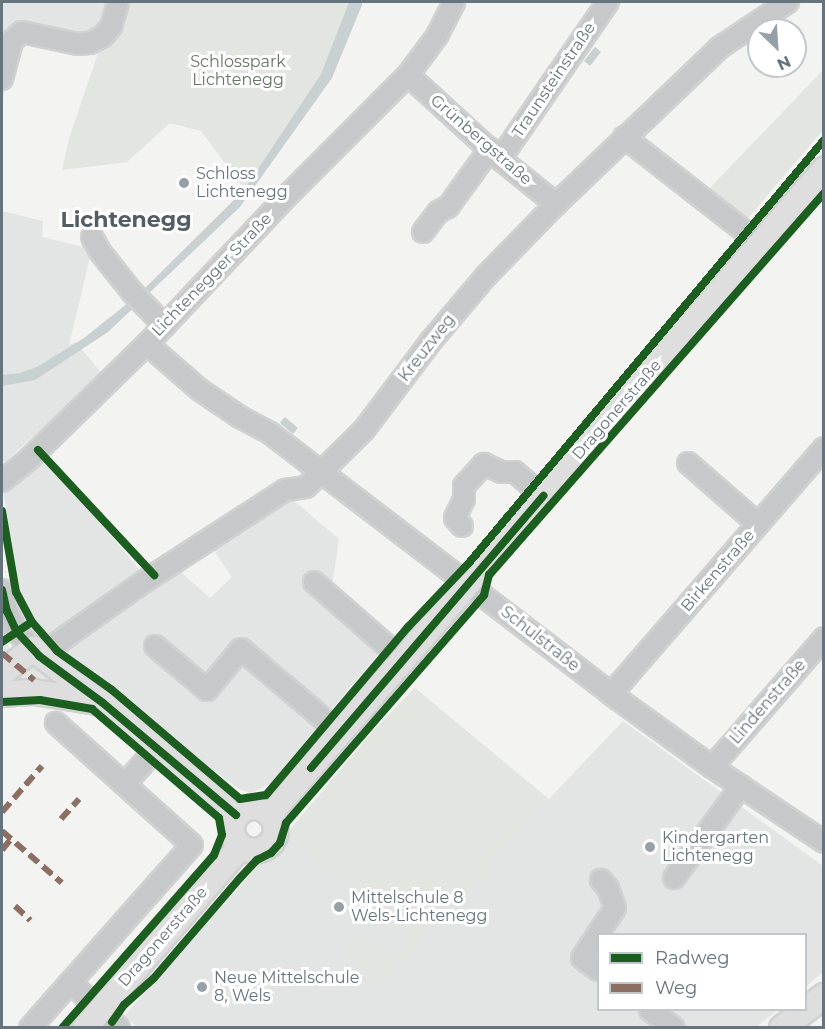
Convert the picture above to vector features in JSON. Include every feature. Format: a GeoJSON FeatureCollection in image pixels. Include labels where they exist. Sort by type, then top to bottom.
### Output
{"type":"FeatureCollection","features":[{"type":"Feature","properties":{"kind":"main road","name":"Dragonerstraße"},"geometry":{"type":"LineString","coordinates":[[270,814],[468,582],[762,245],[824,170]]}},
{"type":"Feature","properties":{"kind":"main road"},"geometry":{"type":"LineString","coordinates":[[2,673],[36,652],[104,703],[236,815]]}},
{"type":"Feature","properties":{"kind":"main road"},"geometry":{"type":"LineString","coordinates":[[2,694],[34,693],[104,703]]}},
{"type":"Feature","properties":{"kind":"main road"},"geometry":{"type":"LineString","coordinates":[[248,807],[260,808],[270,814],[276,825],[274,838],[264,848],[251,851],[240,847],[233,838],[232,825],[236,815],[248,807]]}},
{"type":"Feature","properties":{"kind":"main road","name":"Dragonerstraße"},"geometry":{"type":"LineString","coordinates":[[93,1019],[240,847]]}},
{"type":"Feature","properties":{"kind":"main road"},"geometry":{"type":"LineString","coordinates":[[807,1009],[824,996]]}},
{"type":"Feature","properties":{"kind":"main road"},"geometry":{"type":"LineString","coordinates":[[782,1028],[804,1011]]}},
{"type":"Feature","properties":{"kind":"street"},"geometry":{"type":"LineString","coordinates":[[2,79],[12,41],[22,33],[78,44],[90,43],[102,37],[111,27],[118,2]]}},
{"type":"Feature","properties":{"kind":"street","name":"Lichtenegger Straße"},"geometry":{"type":"LineString","coordinates":[[2,481],[28,460],[165,326],[290,193],[408,75],[436,36],[454,2]]}},
{"type":"Feature","properties":{"kind":"street","name":"Traunsteinstraße"},"geometry":{"type":"LineString","coordinates":[[423,232],[438,212],[448,207],[495,154],[608,2]]}},
{"type":"Feature","properties":{"kind":"street","name":"Kreuzweg"},"geometry":{"type":"LineString","coordinates":[[36,652],[285,490],[306,487],[364,430],[430,341],[485,277],[556,204],[719,48],[788,2]]}},
{"type":"Feature","properties":{"kind":"street","name":"Grünbergstraße"},"geometry":{"type":"LineString","coordinates":[[408,75],[495,154],[556,204]]}},
{"type":"Feature","properties":{"kind":"street"},"geometry":{"type":"LineString","coordinates":[[624,137],[762,245]]}},
{"type":"Feature","properties":{"kind":"street"},"geometry":{"type":"LineString","coordinates":[[92,237],[101,254],[132,292],[165,326]]}},
{"type":"Feature","properties":{"kind":"street","name":"Schulstraße"},"geometry":{"type":"LineString","coordinates":[[147,344],[200,390],[240,417],[270,433],[612,694],[712,767],[824,842]]}},
{"type":"Feature","properties":{"kind":"street","name":"Birkenstraße"},"geometry":{"type":"LineString","coordinates":[[612,694],[824,448]]}},
{"type":"Feature","properties":{"kind":"street"},"geometry":{"type":"LineString","coordinates":[[462,526],[455,518],[464,499],[464,486],[483,464],[501,472],[515,472],[543,496]]}},
{"type":"Feature","properties":{"kind":"street"},"geometry":{"type":"LineString","coordinates":[[688,464],[758,524]]}},
{"type":"Feature","properties":{"kind":"street"},"geometry":{"type":"LineString","coordinates":[[314,582],[403,660]]}},
{"type":"Feature","properties":{"kind":"street"},"geometry":{"type":"LineString","coordinates":[[2,590],[7,611],[17,632],[36,652]]}},
{"type":"Feature","properties":{"kind":"street","name":"Lindenstraße"},"geometry":{"type":"LineString","coordinates":[[712,767],[824,638]]}},
{"type":"Feature","properties":{"kind":"street"},"geometry":{"type":"LineString","coordinates":[[155,646],[207,690],[241,649],[340,733]]}},
{"type":"Feature","properties":{"kind":"street"},"geometry":{"type":"LineString","coordinates":[[30,1028],[192,845],[56,723]]}},
{"type":"Feature","properties":{"kind":"street"},"geometry":{"type":"LineString","coordinates":[[125,784],[156,749]]}},
{"type":"Feature","properties":{"kind":"street"},"geometry":{"type":"LineString","coordinates":[[674,878],[741,786]]}},
{"type":"Feature","properties":{"kind":"street"},"geometry":{"type":"LineString","coordinates":[[598,933],[615,908],[608,888],[601,880]]}},
{"type":"Feature","properties":{"kind":"street"},"geometry":{"type":"LineString","coordinates":[[597,935],[582,958],[597,969]]}},
{"type":"Feature","properties":{"kind":"street"},"geometry":{"type":"LineString","coordinates":[[70,982],[93,1019],[119,1028]]}},
{"type":"Feature","properties":{"kind":"street"},"geometry":{"type":"LineString","coordinates":[[651,1011],[674,1028]]}},
{"type":"Feature","properties":{"kind":"shaded area"},"geometry":{"type":"Polygon","coordinates":[[[2,2],[127,2],[115,37],[98,53],[27,39],[15,51],[2,102],[2,2]]]}},
{"type":"Feature","properties":{"kind":"shaded area"},"geometry":{"type":"Polygon","coordinates":[[[349,2],[362,2],[362,5],[332,78],[240,207],[108,332],[35,380],[2,386],[2,375],[20,373],[37,367],[84,338],[138,295],[244,190],[321,74],[349,2]]]}},
{"type":"Feature","properties":{"kind":"shaded area"},"geometry":{"type":"Polygon","coordinates":[[[595,47],[601,52],[590,66],[584,61],[595,47]]]}},
{"type":"Feature","properties":{"kind":"shaded area"},"geometry":{"type":"Polygon","coordinates":[[[2,211],[43,221],[42,237],[92,249],[69,345],[76,342],[102,374],[6,461],[2,462],[2,211]]]}},
{"type":"Feature","properties":{"kind":"shaded area"},"geometry":{"type":"Polygon","coordinates":[[[285,417],[298,428],[293,434],[280,423],[285,417]]]}},
{"type":"Feature","properties":{"kind":"shaded area"},"geometry":{"type":"Polygon","coordinates":[[[42,454],[149,581],[175,567],[210,598],[232,577],[210,545],[271,505],[293,500],[339,539],[332,586],[392,637],[270,784],[251,793],[239,789],[53,652],[51,637],[38,627],[21,596],[4,496],[4,488],[42,454]]]}},
{"type":"Feature","properties":{"kind":"shaded area"},"geometry":{"type":"Polygon","coordinates":[[[2,626],[10,649],[2,664],[2,626]]]}},
{"type":"Feature","properties":{"kind":"shaded area"},"geometry":{"type":"Polygon","coordinates":[[[415,688],[549,799],[623,721],[823,866],[823,972],[807,986],[807,933],[597,933],[597,1011],[777,1011],[756,1027],[138,1028],[124,1016],[288,832],[374,730],[415,688]]]}},
{"type":"Feature","properties":{"kind":"green space","name":"Schlosspark Lichtenegg"},"geometry":{"type":"Polygon","coordinates":[[[127,2],[349,2],[321,74],[245,190],[201,131],[170,123],[127,162],[62,170],[69,139],[98,53],[115,37],[127,2]]]}},
{"type":"Feature","properties":{"kind":"green space"},"geometry":{"type":"Polygon","coordinates":[[[823,70],[823,130],[748,218],[708,190],[823,70]]]}},
{"type":"Feature","properties":{"kind":"green space"},"geometry":{"type":"Polygon","coordinates":[[[40,665],[66,688],[2,684],[34,666],[40,665]]]}},
{"type":"Feature","properties":{"kind":"green space"},"geometry":{"type":"Polygon","coordinates":[[[415,688],[534,791],[409,935],[288,832],[374,730],[415,688]]]}},
{"type":"Feature","properties":{"kind":"green space"},"geometry":{"type":"Polygon","coordinates":[[[537,792],[545,799],[401,964],[393,957],[537,792]]]}},
{"type":"Feature","properties":{"kind":"green space"},"geometry":{"type":"Polygon","coordinates":[[[362,933],[398,964],[381,984],[345,953],[362,933]]]}},
{"type":"Feature","properties":{"kind":"marked path"},"geometry":{"type":"LineString","coordinates":[[2,653],[34,680]]}},
{"type":"Feature","properties":{"kind":"marked path"},"geometry":{"type":"LineString","coordinates":[[2,812],[42,766]]}},
{"type":"Feature","properties":{"kind":"marked path"},"geometry":{"type":"LineString","coordinates":[[61,819],[79,799]]}},
{"type":"Feature","properties":{"kind":"marked path"},"geometry":{"type":"LineString","coordinates":[[2,831],[62,883]]}},
{"type":"Feature","properties":{"kind":"marked path"},"geometry":{"type":"LineString","coordinates":[[2,850],[11,839]]}},
{"type":"Feature","properties":{"kind":"marked path"},"geometry":{"type":"LineString","coordinates":[[15,906],[30,920]]}},
{"type":"Feature","properties":{"kind":"cycle path"},"geometry":{"type":"LineString","coordinates":[[2,642],[32,622],[57,651],[112,690],[240,799],[266,795],[408,627],[468,564],[824,140]]}},
{"type":"Feature","properties":{"kind":"cycle path"},"geometry":{"type":"LineString","coordinates":[[112,1022],[124,1005],[154,978],[240,878],[257,860],[271,853],[280,843],[286,823],[484,595],[489,575],[824,193]]}},
{"type":"Feature","properties":{"kind":"cycle path"},"geometry":{"type":"LineString","coordinates":[[38,450],[154,575]]}},
{"type":"Feature","properties":{"kind":"cycle path"},"geometry":{"type":"LineString","coordinates":[[311,768],[543,496]]}},
{"type":"Feature","properties":{"kind":"cycle path"},"geometry":{"type":"LineString","coordinates":[[2,511],[16,592],[32,622]]}},
{"type":"Feature","properties":{"kind":"cycle path"},"geometry":{"type":"LineString","coordinates":[[2,590],[7,611],[17,632],[39,656],[103,703],[236,815]]}},
{"type":"Feature","properties":{"kind":"cycle path"},"geometry":{"type":"LineString","coordinates":[[2,702],[40,700],[92,709],[219,818],[222,835],[214,855],[62,1028]]}},
{"type":"Feature","properties":{"kind":"place","name":"Schloss Lichtenegg"},"geometry":{"type":"Point","coordinates":[184,183]}},
{"type":"Feature","properties":{"kind":"place","name":"Kindergarten Lichtenegg"},"geometry":{"type":"Point","coordinates":[650,847]}},
{"type":"Feature","properties":{"kind":"place","name":"Mittelschule 8 Wels-Lichtenegg"},"geometry":{"type":"Point","coordinates":[339,907]}},
{"type":"Feature","properties":{"kind":"place","name":"Neue Mittelschule 8, Wels"},"geometry":{"type":"Point","coordinates":[202,987]}},
{"type":"Feature","properties":{"kind":"district","name":"Lichtenegg"},"geometry":{"type":"Point","coordinates":[126,220]}}]}
